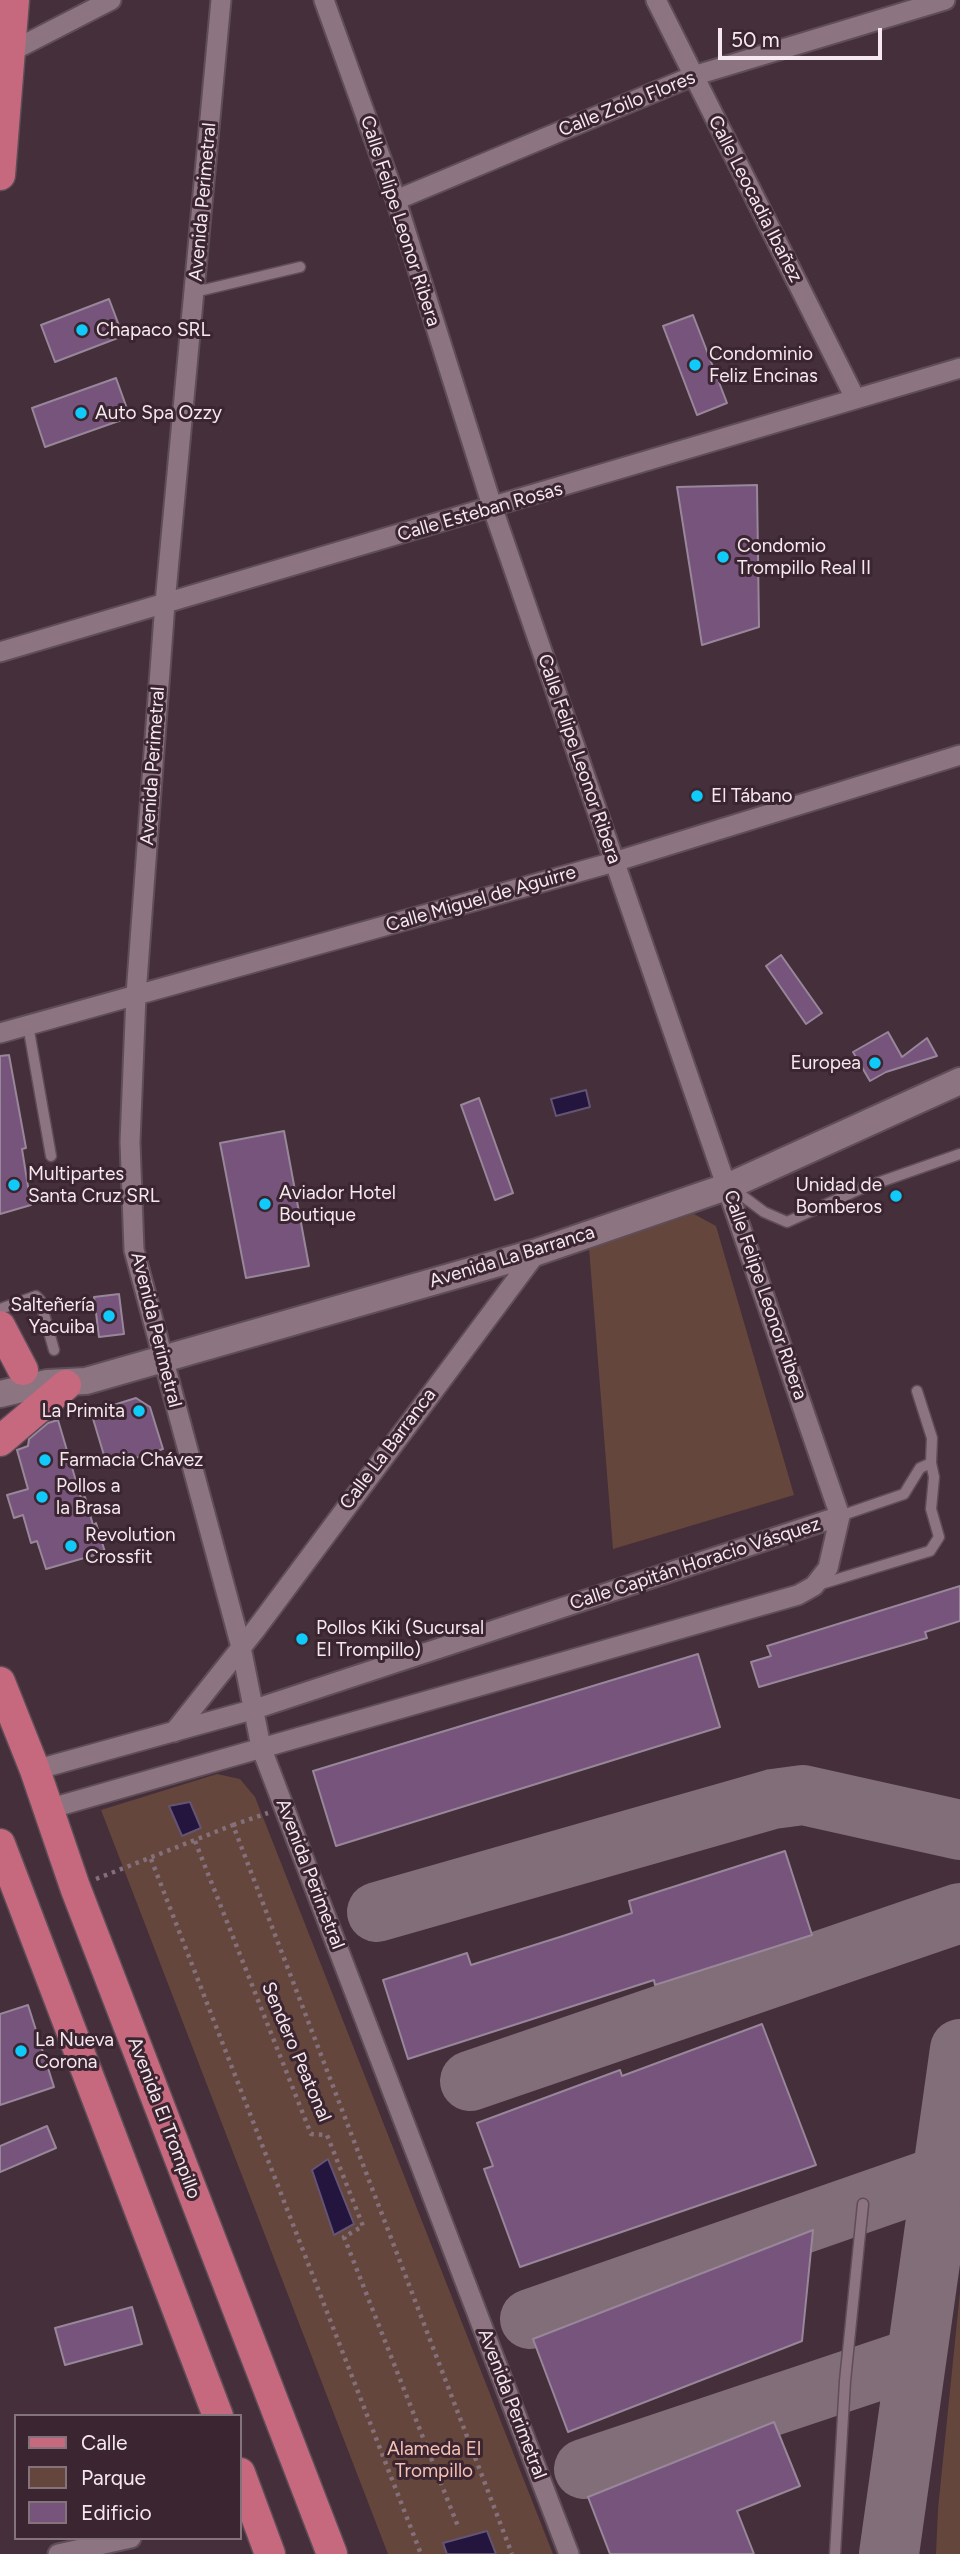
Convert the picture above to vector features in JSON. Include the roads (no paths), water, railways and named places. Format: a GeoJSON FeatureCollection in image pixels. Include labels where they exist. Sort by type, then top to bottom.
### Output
{"type":"FeatureCollection","features":[{"type":"Feature","properties":{"kind":"main road"},"geometry":{"type":"LineString","coordinates":[[0,175],[14,0]]}},
{"type":"Feature","properties":{"kind":"main road"},"geometry":{"type":"LineString","coordinates":[[0,1326],[34,1374],[0,1441]]}},
{"type":"Feature","properties":{"kind":"main road","name":"Avenida El Trompillo"},"geometry":{"type":"LineString","coordinates":[[0,1682],[35,1770],[75,1887],[332,2554]]}},
{"type":"Feature","properties":{"kind":"main road"},"geometry":{"type":"LineString","coordinates":[[0,1844],[217,2414]]}},
{"type":"Feature","properties":{"kind":"main road"},"geometry":{"type":"LineString","coordinates":[[242,2484],[247,2513],[270,2554]]}},
{"type":"Feature","properties":{"kind":"street"},"geometry":{"type":"LineString","coordinates":[[10,52],[111,0]]}},
{"type":"Feature","properties":{"kind":"street","name":"Avenida Perimetral"},"geometry":{"type":"LineString","coordinates":[[221,0],[165,603],[136,995],[130,1142],[134,1250],[241,1647],[261,1747],[569,2554]]}},
{"type":"Feature","properties":{"kind":"street","name":"Calle Felipe Leonor Ribera"},"geometry":{"type":"LineString","coordinates":[[324,0],[396,200],[493,509],[729,1186],[840,1516]]}},
{"type":"Feature","properties":{"kind":"street","name":"Calle Leocadia Ibañez"},"geometry":{"type":"LineString","coordinates":[[656,0],[855,398]]}},
{"type":"Feature","properties":{"kind":"street","name":"Calle Zoilo Flores"},"geometry":{"type":"LineString","coordinates":[[396,200],[693,76],[945,0]]}},
{"type":"Feature","properties":{"kind":"street","name":"Calle Esteban Rosas"},"geometry":{"type":"LineString","coordinates":[[0,652],[493,509],[855,398],[960,369]]}},
{"type":"Feature","properties":{"kind":"street","name":"Calle Miguel de Aguirre"},"geometry":{"type":"LineString","coordinates":[[0,1032],[614,862],[960,755]]}},
{"type":"Feature","properties":{"kind":"street","name":"Avenida La Barranca"},"geometry":{"type":"LineString","coordinates":[[0,1394],[34,1374],[162,1358],[537,1252],[729,1186],[960,1081]]}},
{"type":"Feature","properties":{"kind":"street","name":"Calle La Barranca"},"geometry":{"type":"LineString","coordinates":[[174,1732],[241,1647],[537,1252]]}},
{"type":"Feature","properties":{"kind":"street","name":"Calle Capitán Horacio Vásquez"},"geometry":{"type":"LineString","coordinates":[[814,1586],[828,1568],[840,1516]]}},
{"type":"Feature","properties":{"kind":"street","name":"Calle Capitán Horacio Vásquez"},"geometry":{"type":"LineString","coordinates":[[35,1770],[255,1709],[840,1516]]}},
{"type":"Feature","properties":{"kind":"street"},"geometry":{"type":"LineString","coordinates":[[48,1809],[798,1595],[814,1586]]}},
{"type":"Feature","properties":{"kind":"street"},"geometry":{"type":"LineString","coordinates":[[58,2554],[122,2540]]}},
{"type":"Feature","properties":{"kind":"lane"},"geometry":{"type":"LineString","coordinates":[[195,292],[300,267]]}},
{"type":"Feature","properties":{"kind":"lane"},"geometry":{"type":"LineString","coordinates":[[28,1025],[51,1156]]}},
{"type":"Feature","properties":{"kind":"lane"},"geometry":{"type":"LineString","coordinates":[[729,1186],[764,1212],[787,1222],[860,1189],[960,1153]]}},
{"type":"Feature","properties":{"kind":"lane"},"geometry":{"type":"LineString","coordinates":[[0,1309],[36,1296],[40,1300],[54,1350]]}},
{"type":"Feature","properties":{"kind":"lane"},"geometry":{"type":"LineString","coordinates":[[814,1586],[930,1551],[939,1537],[931,1509],[934,1477],[931,1463],[932,1438],[917,1391]]}},
{"type":"Feature","properties":{"kind":"lane"},"geometry":{"type":"LineString","coordinates":[[840,1516],[904,1494],[920,1468],[931,1463]]}},
{"type":"Feature","properties":{"kind":"lane"},"geometry":{"type":"LineString","coordinates":[[835,2554],[845,2381],[863,2204]]}},
{"type":"Feature","properties":{"kind":"place","name":"Chapaco SRL"},"geometry":{"type":"Point","coordinates":[82,330]}},
{"type":"Feature","properties":{"kind":"place","name":"Condominio Feliz Encinas"},"geometry":{"type":"Point","coordinates":[695,365]}},
{"type":"Feature","properties":{"kind":"place","name":"Auto Spa Ozzy"},"geometry":{"type":"Point","coordinates":[81,413]}},
{"type":"Feature","properties":{"kind":"place","name":"Condomio Trompillo Real II"},"geometry":{"type":"Point","coordinates":[723,557]}},
{"type":"Feature","properties":{"kind":"place","name":"El Tábano"},"geometry":{"type":"Point","coordinates":[697,796]}},
{"type":"Feature","properties":{"kind":"place","name":"Europea"},"geometry":{"type":"Point","coordinates":[875,1063]}},
{"type":"Feature","properties":{"kind":"place","name":"Multipartes Santa Cruz SRL"},"geometry":{"type":"Point","coordinates":[14,1185]}},
{"type":"Feature","properties":{"kind":"place","name":"Unidad de Bomberos"},"geometry":{"type":"Point","coordinates":[896,1196]}},
{"type":"Feature","properties":{"kind":"place","name":"Aviador Hotel Boutique"},"geometry":{"type":"Point","coordinates":[265,1204]}},
{"type":"Feature","properties":{"kind":"place","name":"Salteñería Yacuiba"},"geometry":{"type":"Point","coordinates":[109,1316]}},
{"type":"Feature","properties":{"kind":"place","name":"La Primita"},"geometry":{"type":"Point","coordinates":[139,1411]}},
{"type":"Feature","properties":{"kind":"place","name":"Farmacia Chávez"},"geometry":{"type":"Point","coordinates":[45,1460]}},
{"type":"Feature","properties":{"kind":"place","name":"Pollos a la Brasa"},"geometry":{"type":"Point","coordinates":[42,1497]}},
{"type":"Feature","properties":{"kind":"place","name":"Revolution Crossfit"},"geometry":{"type":"Point","coordinates":[71,1546]}},
{"type":"Feature","properties":{"kind":"place","name":"Pollos Kiki (Sucursal El Trompillo)"},"geometry":{"type":"Point","coordinates":[302,1639]}},
{"type":"Feature","properties":{"kind":"place","name":"La Nueva Corona"},"geometry":{"type":"Point","coordinates":[21,2051]}},
{"type":"Feature","properties":{"kind":"park label","name":"Alameda El Trompillo"},"geometry":{"type":"Point","coordinates":[434,2460]}}]}
